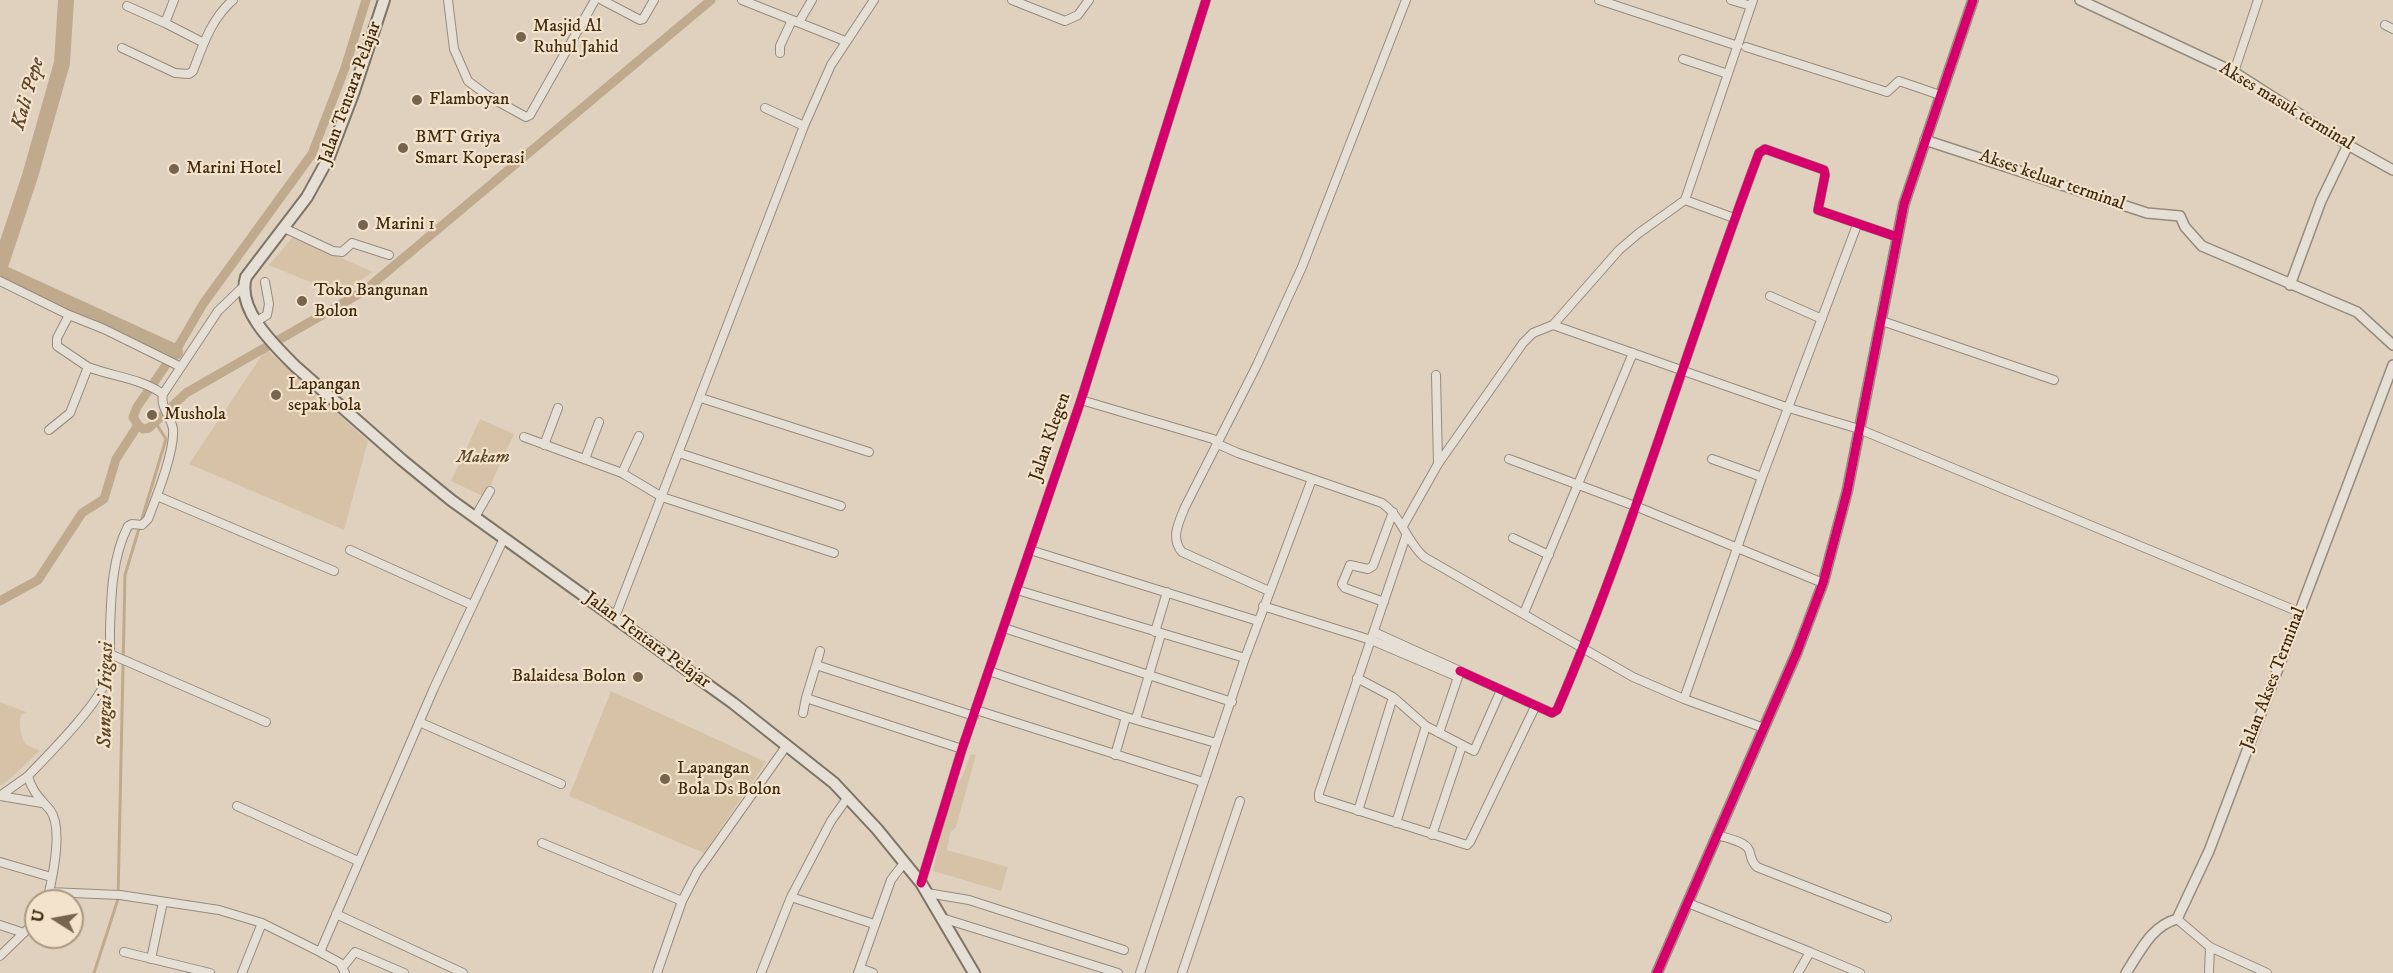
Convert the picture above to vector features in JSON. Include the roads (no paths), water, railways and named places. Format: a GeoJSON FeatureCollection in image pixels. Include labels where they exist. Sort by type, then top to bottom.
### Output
{"type":"FeatureCollection","features":[{"type":"Feature","properties":{"kind":"main road","name":"Jalan Tentara Pelajar"},"geometry":{"type":"LineString","coordinates":[[244,286],[248,274],[313,187],[329,157],[353,94],[384,0]]}},
{"type":"Feature","properties":{"kind":"main road"},"geometry":{"type":"LineString","coordinates":[[244,286],[246,303],[257,321]]}},
{"type":"Feature","properties":{"kind":"main road","name":"Jalan Tentara Pelajar"},"geometry":{"type":"LineString","coordinates":[[257,321],[278,349],[402,460],[475,517],[615,617],[787,745],[848,796],[921,883],[942,918],[968,970]]}},
{"type":"Feature","properties":{"kind":"street"},"geometry":{"type":"LineString","coordinates":[[165,23],[174,0]]}},
{"type":"Feature","properties":{"kind":"street"},"geometry":{"type":"LineString","coordinates":[[122,48],[175,73],[185,75],[193,71],[214,23],[233,0]]}},
{"type":"Feature","properties":{"kind":"street"},"geometry":{"type":"LineString","coordinates":[[448,0],[454,49],[468,81],[488,96],[526,117],[530,115],[595,0]]}},
{"type":"Feature","properties":{"kind":"street"},"geometry":{"type":"LineString","coordinates":[[602,0],[639,20],[642,20],[654,0]]}},
{"type":"Feature","properties":{"kind":"street"},"geometry":{"type":"LineString","coordinates":[[742,0],[845,40]]}},
{"type":"Feature","properties":{"kind":"street"},"geometry":{"type":"LineString","coordinates":[[780,53],[780,46],[795,21],[813,0]]}},
{"type":"Feature","properties":{"kind":"street"},"geometry":{"type":"LineString","coordinates":[[615,617],[804,126],[831,64],[874,0]]}},
{"type":"Feature","properties":{"kind":"street"},"geometry":{"type":"LineString","coordinates":[[1012,0],[1065,21],[1078,15],[1089,0]]}},
{"type":"Feature","properties":{"kind":"street","name":"Jalan Klegen"},"geometry":{"type":"LineString","coordinates":[[921,883],[962,749],[1081,399],[1206,0]]}},
{"type":"Feature","properties":{"kind":"street"},"geometry":{"type":"LineString","coordinates":[[1269,591],[1182,552],[1176,543],[1176,531],[1185,507],[1302,267],[1406,0]]}},
{"type":"Feature","properties":{"kind":"street"},"geometry":{"type":"LineString","coordinates":[[1599,0],[1887,92],[1899,81],[1940,95]]}},
{"type":"Feature","properties":{"kind":"street"},"geometry":{"type":"LineString","coordinates":[[1403,526],[1438,464],[1523,343],[1533,333],[1553,325],[1619,250],[1685,200],[1728,74],[1742,47],[1752,3],[1731,0]]}},
{"type":"Feature","properties":{"kind":"street"},"geometry":{"type":"LineString","coordinates":[[1657,973],[1764,728],[1823,583],[1847,492],[1904,204],[1973,0]]}},
{"type":"Feature","properties":{"kind":"street","name":"Akses masuk terminal"},"geometry":{"type":"LineString","coordinates":[[2080,0],[2234,72],[2348,145],[2393,170]]}},
{"type":"Feature","properties":{"kind":"street"},"geometry":{"type":"LineString","coordinates":[[2234,72],[2258,0]]}},
{"type":"Feature","properties":{"kind":"street"},"geometry":{"type":"LineString","coordinates":[[128,6],[204,43]]}},
{"type":"Feature","properties":{"kind":"street"},"geometry":{"type":"LineString","coordinates":[[1683,59],[1728,74]]}},
{"type":"Feature","properties":{"kind":"street"},"geometry":{"type":"LineString","coordinates":[[765,108],[804,126]]}},
{"type":"Feature","properties":{"kind":"street","name":"Akses keluar terminal"},"geometry":{"type":"LineString","coordinates":[[1925,140],[2147,213],[2180,216],[2185,227],[2202,246],[2290,285]]}},
{"type":"Feature","properties":{"kind":"street"},"geometry":{"type":"LineString","coordinates":[[2348,145],[2321,201],[2290,285],[2357,312],[2393,345]]}},
{"type":"Feature","properties":{"kind":"street"},"geometry":{"type":"LineString","coordinates":[[1263,606],[1372,636],[1501,690],[1535,707],[1555,713],[1584,648],[1758,153],[1765,149],[1824,170],[1818,210],[1897,237]]}},
{"type":"Feature","properties":{"kind":"street"},"geometry":{"type":"LineString","coordinates":[[1685,200],[1734,218]]}},
{"type":"Feature","properties":{"kind":"street"},"geometry":{"type":"LineString","coordinates":[[1684,699],[1762,477],[1857,225]]}},
{"type":"Feature","properties":{"kind":"street"},"geometry":{"type":"LineString","coordinates":[[284,228],[333,251],[342,252],[352,243],[389,255]]}},
{"type":"Feature","properties":{"kind":"street"},"geometry":{"type":"LineString","coordinates":[[257,321],[269,313],[265,282]]}},
{"type":"Feature","properties":{"kind":"street"},"geometry":{"type":"LineString","coordinates":[[3,283],[179,366]]}},
{"type":"Feature","properties":{"kind":"street"},"geometry":{"type":"LineString","coordinates":[[160,393],[218,311],[244,286]]}},
{"type":"Feature","properties":{"kind":"street"},"geometry":{"type":"LineString","coordinates":[[1770,296],[1822,319]]}},
{"type":"Feature","properties":{"kind":"street"},"geometry":{"type":"LineString","coordinates":[[0,796],[28,776],[98,695],[105,682],[111,655],[113,580],[126,530],[132,524],[142,525],[148,519],[157,496],[173,433],[160,393],[150,386],[88,367],[60,349],[57,338],[69,315]]}},
{"type":"Feature","properties":{"kind":"street"},"geometry":{"type":"LineString","coordinates":[[1882,321],[2054,380]]}},
{"type":"Feature","properties":{"kind":"street"},"geometry":{"type":"LineString","coordinates":[[1553,325],[1789,408],[1859,429],[2299,612]]}},
{"type":"Feature","properties":{"kind":"street"},"geometry":{"type":"LineString","coordinates":[[1524,613],[1633,353]]}},
{"type":"Feature","properties":{"kind":"street","name":"Jalan Akses Terminal"},"geometry":{"type":"LineString","coordinates":[[2177,918],[2209,851],[2393,364]]}},
{"type":"Feature","properties":{"kind":"street"},"geometry":{"type":"LineString","coordinates":[[49,430],[70,413],[88,367]]}},
{"type":"Feature","properties":{"kind":"street"},"geometry":{"type":"LineString","coordinates":[[1437,375],[1438,464]]}},
{"type":"Feature","properties":{"kind":"street"},"geometry":{"type":"LineString","coordinates":[[701,398],[869,452]]}},
{"type":"Feature","properties":{"kind":"street"},"geometry":{"type":"LineString","coordinates":[[1081,399],[1213,439],[1226,448],[1382,503],[1393,512],[1403,526],[1406,536],[1424,557],[1633,677],[1684,699],[1764,728]]}},
{"type":"Feature","properties":{"kind":"street"},"geometry":{"type":"LineString","coordinates":[[544,445],[558,408]]}},
{"type":"Feature","properties":{"kind":"street"},"geometry":{"type":"LineString","coordinates":[[585,459],[599,422]]}},
{"type":"Feature","properties":{"kind":"street"},"geometry":{"type":"LineString","coordinates":[[622,472],[639,436]]}},
{"type":"Feature","properties":{"kind":"street"},"geometry":{"type":"LineString","coordinates":[[524,437],[622,472],[662,497],[834,553]]}},
{"type":"Feature","properties":{"kind":"street"},"geometry":{"type":"LineString","coordinates":[[679,453],[841,506]]}},
{"type":"Feature","properties":{"kind":"street"},"geometry":{"type":"LineString","coordinates":[[1509,459],[1635,506],[1823,583]]}},
{"type":"Feature","properties":{"kind":"street"},"geometry":{"type":"LineString","coordinates":[[1712,459],[1762,477]]}},
{"type":"Feature","properties":{"kind":"street"},"geometry":{"type":"LineString","coordinates":[[1140,973],[1263,606],[1312,479]]}},
{"type":"Feature","properties":{"kind":"street"},"geometry":{"type":"LineString","coordinates":[[475,517],[490,491]]}},
{"type":"Feature","properties":{"kind":"street"},"geometry":{"type":"LineString","coordinates":[[157,496],[334,571]]}},
{"type":"Feature","properties":{"kind":"street"},"geometry":{"type":"LineString","coordinates":[[1384,602],[1345,588],[1342,584],[1350,566],[1368,569],[1373,566],[1393,512]]}},
{"type":"Feature","properties":{"kind":"street"},"geometry":{"type":"LineString","coordinates":[[1406,536],[1318,796],[1321,799],[1463,845],[1470,842],[1535,707]]}},
{"type":"Feature","properties":{"kind":"street"},"geometry":{"type":"LineString","coordinates":[[320,952],[419,722],[504,538]]}},
{"type":"Feature","properties":{"kind":"street"},"geometry":{"type":"LineString","coordinates":[[1514,538],[1549,555]]}},
{"type":"Feature","properties":{"kind":"street"},"geometry":{"type":"LineString","coordinates":[[350,550],[472,606]]}},
{"type":"Feature","properties":{"kind":"street"},"geometry":{"type":"LineString","coordinates":[[1030,550],[1258,621]]}},
{"type":"Feature","properties":{"kind":"street"},"geometry":{"type":"LineString","coordinates":[[1017,590],[1245,658]]}},
{"type":"Feature","properties":{"kind":"street"},"geometry":{"type":"LineString","coordinates":[[1136,719],[1149,677],[1167,592]]}},
{"type":"Feature","properties":{"kind":"street"},"geometry":{"type":"LineString","coordinates":[[1004,628],[1149,677],[1232,702]]}},
{"type":"Feature","properties":{"kind":"street"},"geometry":{"type":"LineString","coordinates":[[803,713],[820,651]]}},
{"type":"Feature","properties":{"kind":"street"},"geometry":{"type":"LineString","coordinates":[[111,655],[266,722]]}},
{"type":"Feature","properties":{"kind":"street"},"geometry":{"type":"LineString","coordinates":[[816,665],[1203,782]]}},
{"type":"Feature","properties":{"kind":"street"},"geometry":{"type":"LineString","coordinates":[[990,671],[1126,717],[1216,743]]}},
{"type":"Feature","properties":{"kind":"street"},"geometry":{"type":"LineString","coordinates":[[1438,733],[1459,674]]}},
{"type":"Feature","properties":{"kind":"street"},"geometry":{"type":"LineString","coordinates":[[1357,678],[1393,697],[1426,726],[1472,752],[1476,750],[1501,690]]}},
{"type":"Feature","properties":{"kind":"street"},"geometry":{"type":"LineString","coordinates":[[1358,811],[1393,697]]}},
{"type":"Feature","properties":{"kind":"street"},"geometry":{"type":"LineString","coordinates":[[806,698],[962,749]]}},
{"type":"Feature","properties":{"kind":"street"},"geometry":{"type":"LineString","coordinates":[[1115,755],[1126,717]]}},
{"type":"Feature","properties":{"kind":"street"},"geometry":{"type":"LineString","coordinates":[[419,722],[561,784]]}},
{"type":"Feature","properties":{"kind":"street"},"geometry":{"type":"LineString","coordinates":[[1396,823],[1426,726]]}},
{"type":"Feature","properties":{"kind":"street"},"geometry":{"type":"LineString","coordinates":[[657,973],[682,902],[696,872],[787,745]]}},
{"type":"Feature","properties":{"kind":"street"},"geometry":{"type":"LineString","coordinates":[[1432,835],[1462,746]]}},
{"type":"Feature","properties":{"kind":"street"},"geometry":{"type":"LineString","coordinates":[[28,776],[30,786],[50,810],[57,830],[49,889]]}},
{"type":"Feature","properties":{"kind":"street"},"geometry":{"type":"LineString","coordinates":[[0,796],[42,803]]}},
{"type":"Feature","properties":{"kind":"street"},"geometry":{"type":"LineString","coordinates":[[761,973],[791,897],[835,814],[848,796]]}},
{"type":"Feature","properties":{"kind":"street"},"geometry":{"type":"LineString","coordinates":[[1182,973],[1240,801]]}},
{"type":"Feature","properties":{"kind":"street"},"geometry":{"type":"LineString","coordinates":[[237,806],[358,861]]}},
{"type":"Feature","properties":{"kind":"street"},"geometry":{"type":"LineString","coordinates":[[1717,835],[1745,845],[1749,850],[1752,863],[1757,867],[1887,918]]}},
{"type":"Feature","properties":{"kind":"street"},"geometry":{"type":"LineString","coordinates":[[542,843],[682,902]]}},
{"type":"Feature","properties":{"kind":"street"},"geometry":{"type":"LineString","coordinates":[[0,862],[51,877]]}},
{"type":"Feature","properties":{"kind":"street"},"geometry":{"type":"LineString","coordinates":[[873,973],[859,970],[894,874],[904,863]]}},
{"type":"Feature","properties":{"kind":"street"},"geometry":{"type":"LineString","coordinates":[[84,893],[120,895],[219,910],[262,923],[320,952],[337,962],[344,970],[355,952],[404,973]]}},
{"type":"Feature","properties":{"kind":"street"},"geometry":{"type":"LineString","coordinates":[[927,893],[969,900],[1125,950]]}},
{"type":"Feature","properties":{"kind":"street"},"geometry":{"type":"LineString","coordinates":[[791,897],[874,924]]}},
{"type":"Feature","properties":{"kind":"street"},"geometry":{"type":"LineString","coordinates":[[151,959],[164,902]]}},
{"type":"Feature","properties":{"kind":"street"},"geometry":{"type":"LineString","coordinates":[[1688,903],[1860,973]]}},
{"type":"Feature","properties":{"kind":"street"},"geometry":{"type":"LineString","coordinates":[[336,915],[463,973]]}},
{"type":"Feature","properties":{"kind":"street"},"geometry":{"type":"LineString","coordinates":[[942,918],[1118,973]]}},
{"type":"Feature","properties":{"kind":"street"},"geometry":{"type":"LineString","coordinates":[[2126,973],[2152,934],[2168,921],[2177,918],[2210,947],[2267,973]]}},
{"type":"Feature","properties":{"kind":"street"},"geometry":{"type":"LineString","coordinates":[[242,973],[262,923]]}},
{"type":"Feature","properties":{"kind":"street"},"geometry":{"type":"LineString","coordinates":[[0,925],[24,933],[0,956]]}},
{"type":"Feature","properties":{"kind":"street"},"geometry":{"type":"LineString","coordinates":[[2209,973],[2210,947]]}},
{"type":"Feature","properties":{"kind":"street"},"geometry":{"type":"LineString","coordinates":[[124,952],[210,973]]}},
{"type":"Feature","properties":{"kind":"street"},"geometry":{"type":"LineString","coordinates":[[1798,973],[1810,952]]}},
{"type":"Feature","properties":{"kind":"waterway","name":"Kali Pepe"},"geometry":{"type":"LineString","coordinates":[[0,266],[30,176],[62,63],[66,0]]}},
{"type":"Feature","properties":{"kind":"waterway"},"geometry":{"type":"LineString","coordinates":[[0,601],[38,580],[82,513],[104,499],[116,459],[138,425],[133,417],[137,407],[175,352],[203,304],[312,154],[345,68],[366,0]]}},
{"type":"Feature","properties":{"kind":"waterway"},"geometry":{"type":"LineString","coordinates":[[138,425],[143,429],[149,428],[186,393],[364,291],[711,0]]}},
{"type":"Feature","properties":{"kind":"waterway"},"geometry":{"type":"LineString","coordinates":[[0,272],[175,352]]}},
{"type":"Feature","properties":{"kind":"waterway","name":"Sungai Irigasi"},"geometry":{"type":"LineString","coordinates":[[94,973],[118,899],[125,575],[166,439],[155,422]]}},
{"type":"Feature","properties":{"kind":"place","name":"Masjid Al Ruhul Jahid"},"geometry":{"type":"Point","coordinates":[521,37]}},
{"type":"Feature","properties":{"kind":"place","name":"Flamboyan"},"geometry":{"type":"Point","coordinates":[417,100]}},
{"type":"Feature","properties":{"kind":"place","name":"BMT Griya Smart Koperasi"},"geometry":{"type":"Point","coordinates":[403,148]}},
{"type":"Feature","properties":{"kind":"place","name":"Marini Hotel"},"geometry":{"type":"Point","coordinates":[174,169]}},
{"type":"Feature","properties":{"kind":"place","name":"Marini 1"},"geometry":{"type":"Point","coordinates":[363,225]}},
{"type":"Feature","properties":{"kind":"place","name":"Toko Bangunan Bolon"},"geometry":{"type":"Point","coordinates":[302,301]}},
{"type":"Feature","properties":{"kind":"place","name":"Lapangan sepak bola"},"geometry":{"type":"Point","coordinates":[276,395]}},
{"type":"Feature","properties":{"kind":"place","name":"Mushola"},"geometry":{"type":"Point","coordinates":[152,415]}},
{"type":"Feature","properties":{"kind":"place","name":"Balaidesa Bolon"},"geometry":{"type":"Point","coordinates":[638,677]}},
{"type":"Feature","properties":{"kind":"place","name":"Lapangan Bola Ds Bolon"},"geometry":{"type":"Point","coordinates":[665,779]}},
{"type":"Feature","properties":{"kind":"park label","name":"Makam"},"geometry":{"type":"Point","coordinates":[483,458]}}]}
